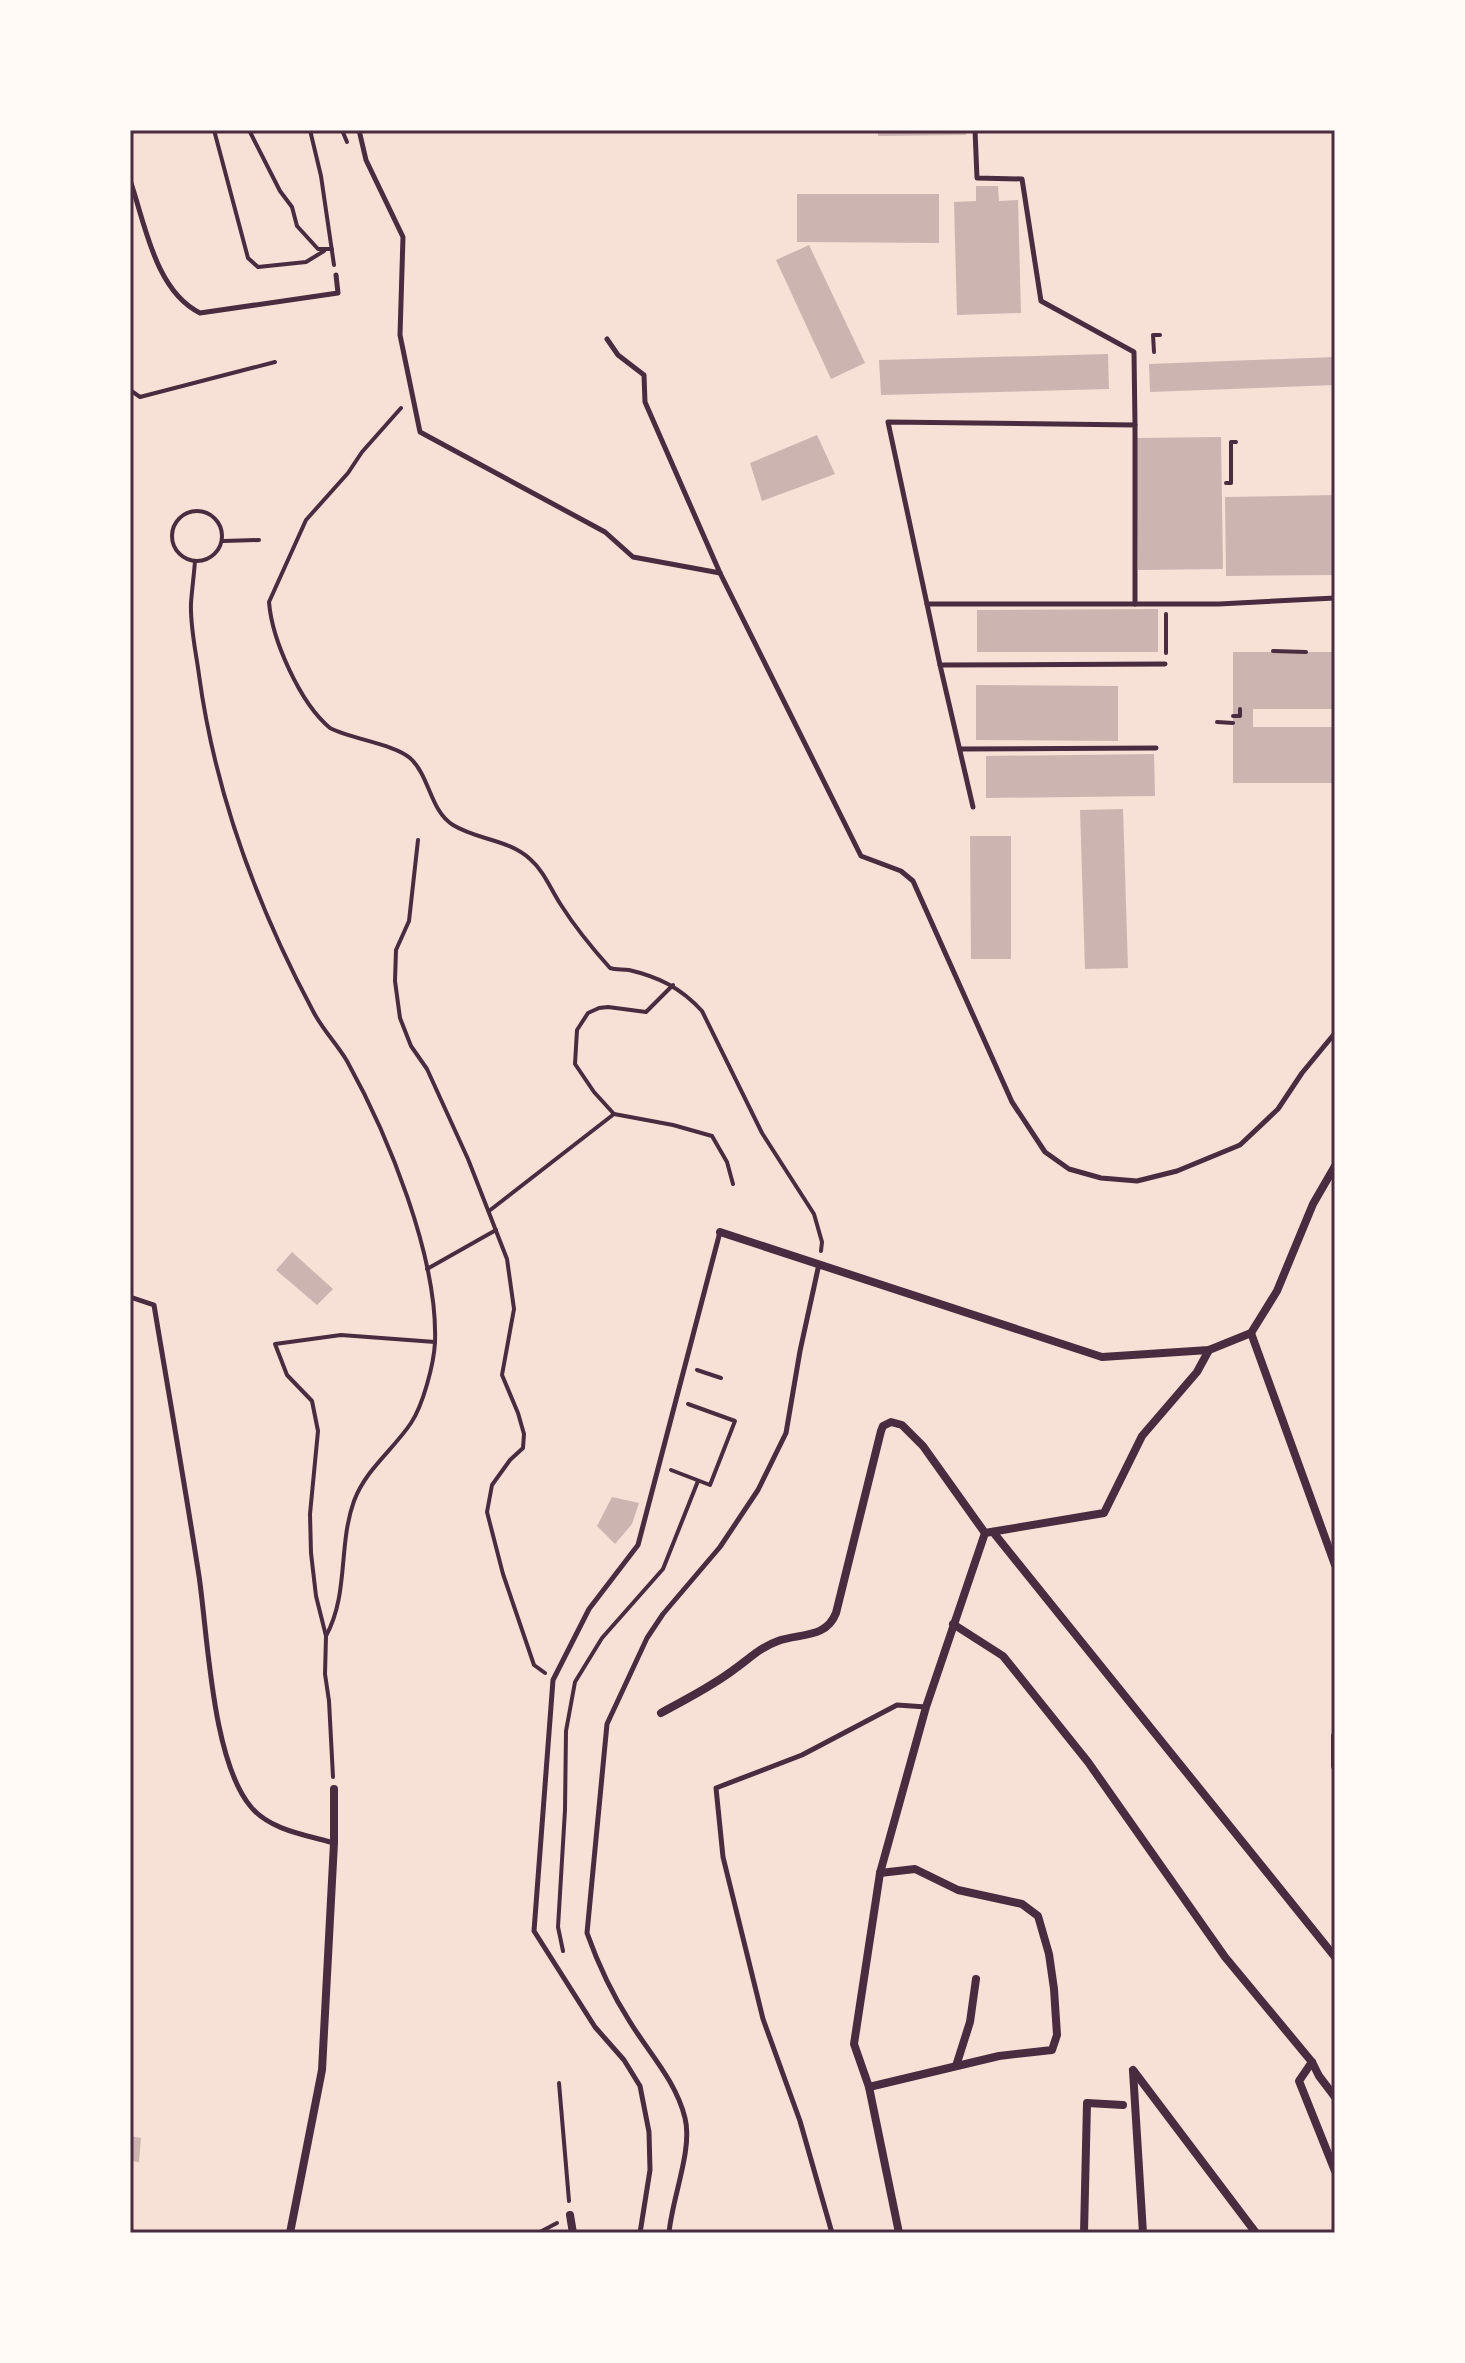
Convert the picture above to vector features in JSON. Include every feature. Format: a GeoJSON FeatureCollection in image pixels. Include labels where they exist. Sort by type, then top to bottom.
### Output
{"type":"FeatureCollection","features":[{"type":"Feature","properties":{"kind":"street"},"geometry":{"type":"LineString","coordinates":[[720,1232],[1102,1357],[1209,1350],[1251,1333],[1277,1291],[1313,1204],[1335,1166]]}},
{"type":"Feature","properties":{"kind":"street"},"geometry":{"type":"LineString","coordinates":[[1251,1333],[1335,1565]]}},
{"type":"Feature","properties":{"kind":"street"},"geometry":{"type":"LineString","coordinates":[[989,1532],[1104,1513],[1142,1436],[1197,1372],[1209,1350]]}},
{"type":"Feature","properties":{"kind":"street"},"geometry":{"type":"LineString","coordinates":[[661,1713],[727,1674],[765,1646],[813,1634],[831,1623],[881,1431],[886,1423],[902,1425],[923,1446],[989,1532],[1335,1957]]}},
{"type":"Feature","properties":{"kind":"street"},"geometry":{"type":"LineString","coordinates":[[899,2233],[869,2087],[854,2044],[880,1873],[926,1707],[953,1624],[989,1532]]}},
{"type":"Feature","properties":{"kind":"street"},"geometry":{"type":"LineString","coordinates":[[953,1624],[1003,1656],[1088,1762],[1225,1957],[1312,2062],[1335,2097]]}},
{"type":"Feature","properties":{"kind":"street"},"geometry":{"type":"LineString","coordinates":[[1335,1736],[1335,1766]]}},
{"type":"Feature","properties":{"kind":"street"},"geometry":{"type":"LineString","coordinates":[[290,2233],[322,2070],[334,1789]]}},
{"type":"Feature","properties":{"kind":"street"},"geometry":{"type":"LineString","coordinates":[[869,2087],[999,2056],[1052,2050],[1057,2035],[1054,1989],[1043,1926],[1038,1916],[1022,1904],[958,1890],[925,1872],[904,1869],[880,1873]]}},
{"type":"Feature","properties":{"kind":"street"},"geometry":{"type":"LineString","coordinates":[[956,2066],[970,2022],[976,1979]]}},
{"type":"Feature","properties":{"kind":"street"},"geometry":{"type":"LineString","coordinates":[[1312,2062],[1299,2081],[1335,2171]]}},
{"type":"Feature","properties":{"kind":"street"},"geometry":{"type":"LineString","coordinates":[[1143,2233],[1133,2070],[1256,2233]]}},
{"type":"Feature","properties":{"kind":"street"},"geometry":{"type":"LineString","coordinates":[[1084,2233],[1087,2103],[1123,2105]]}},
{"type":"Feature","properties":{"kind":"street"},"geometry":{"type":"LineString","coordinates":[[570,2215],[573,2233]]}},
{"type":"Feature","properties":{"kind":"lane"},"geometry":{"type":"LineString","coordinates":[[359,130],[366,160],[403,237],[400,335],[420,432],[605,532],[633,557],[720,573]]}},
{"type":"Feature","properties":{"kind":"lane"},"geometry":{"type":"LineString","coordinates":[[975,130],[977,178],[1022,179],[1041,301],[1134,352],[1135,604]]}},
{"type":"Feature","properties":{"kind":"lane"},"geometry":{"type":"LineString","coordinates":[[130,180],[142,223],[164,275],[187,307],[200,313],[338,293],[336,275]]}},
{"type":"Feature","properties":{"kind":"lane"},"geometry":{"type":"LineString","coordinates":[[607,339],[618,355],[644,375],[645,402],[720,573],[861,856],[901,871],[913,881],[1012,1102],[1045,1152],[1069,1169],[1101,1178],[1137,1181],[1177,1171],[1240,1145],[1278,1109],[1335,1033]]}},
{"type":"Feature","properties":{"kind":"lane"},"geometry":{"type":"LineString","coordinates":[[973,807],[888,422],[1135,425]]}},
{"type":"Feature","properties":{"kind":"lane"},"geometry":{"type":"LineString","coordinates":[[927,604],[1219,604],[1335,598]]}},
{"type":"Feature","properties":{"kind":"lane"},"geometry":{"type":"LineString","coordinates":[[940,665],[1165,664]]}},
{"type":"Feature","properties":{"kind":"lane"},"geometry":{"type":"LineString","coordinates":[[960,749],[1156,748]]}},
{"type":"Feature","properties":{"kind":"lane"},"geometry":{"type":"LineString","coordinates":[[640,2233],[650,2170],[649,2132],[640,2086],[624,2060],[595,2027],[534,1931],[553,1680],[589,1609],[638,1545],[720,1232]]}},
{"type":"Feature","properties":{"kind":"lane"},"geometry":{"type":"LineString","coordinates":[[669,2233],[671,2206],[687,2151],[686,2119],[671,2081],[629,2020],[598,1964],[587,1933],[607,1724],[647,1638],[663,1614],[720,1547],[758,1490],[786,1433],[819,1263]]}},
{"type":"Feature","properties":{"kind":"lane"},"geometry":{"type":"LineString","coordinates":[[130,1297],[154,1305],[199,1580],[213,1694],[231,1775],[252,1808],[272,1822],[282,1828],[334,1843]]}},
{"type":"Feature","properties":{"kind":"lane"},"geometry":{"type":"LineString","coordinates":[[832,2233],[800,2121],[763,2019],[723,1857],[716,1788],[802,1755],[897,1705],[926,1707]]}},
{"type":"Feature","properties":{"kind":"path"},"geometry":{"type":"LineString","coordinates":[[214,130],[248,258],[258,267],[306,262],[332,249],[321,176],[310,130]]}},
{"type":"Feature","properties":{"kind":"path"},"geometry":{"type":"LineString","coordinates":[[249,130],[280,191],[292,207],[297,226],[318,249],[324,251]]}},
{"type":"Feature","properties":{"kind":"path"},"geometry":{"type":"LineString","coordinates":[[342,130],[348,145]]}},
{"type":"Feature","properties":{"kind":"path"},"geometry":{"type":"LineString","coordinates":[[1154,352],[1153,335],[1160,335]]}},
{"type":"Feature","properties":{"kind":"path"},"geometry":{"type":"LineString","coordinates":[[130,390],[140,397],[275,362]]}},
{"type":"Feature","properties":{"kind":"path"},"geometry":{"type":"LineString","coordinates":[[402,407],[306,520],[269,602],[273,626],[298,687],[320,720],[330,728],[410,758],[425,777],[442,815],[451,824],[482,839],[499,841],[516,848],[532,860],[560,905],[610,968],[647,974],[673,985],[702,1011],[762,1133],[814,1214],[822,1242],[819,1263]]}},
{"type":"Feature","properties":{"kind":"path"},"geometry":{"type":"LineString","coordinates":[[1226,483],[1231,483],[1231,442],[1236,442]]}},
{"type":"Feature","properties":{"kind":"path"},"geometry":{"type":"LineString","coordinates":[[199,510],[208,512],[220,524],[223,541],[214,555],[195,561],[183,557],[173,545],[173,529],[183,515],[199,510]]}},
{"type":"Feature","properties":{"kind":"path"},"geometry":{"type":"LineString","coordinates":[[223,541],[259,540]]}},
{"type":"Feature","properties":{"kind":"path"},"geometry":{"type":"LineString","coordinates":[[195,561],[191,605],[203,704],[213,756],[238,841],[275,936],[315,1016],[346,1059],[381,1133],[399,1174],[427,1269],[435,1342],[424,1392],[411,1422],[364,1480],[353,1504],[342,1590],[336,1618],[326,1636]]}},
{"type":"Feature","properties":{"kind":"path"},"geometry":{"type":"LineString","coordinates":[[1165,664],[1166,604]]}},
{"type":"Feature","properties":{"kind":"path"},"geometry":{"type":"LineString","coordinates":[[1273,651],[1306,652]]}},
{"type":"Feature","properties":{"kind":"path"},"geometry":{"type":"LineString","coordinates":[[1233,716],[1240,716],[1240,709]]}},
{"type":"Feature","properties":{"kind":"path"},"geometry":{"type":"LineString","coordinates":[[1217,722],[1233,723]]}},
{"type":"Feature","properties":{"kind":"path"},"geometry":{"type":"LineString","coordinates":[[418,840],[409,921],[396,950],[395,981],[400,1018],[411,1046],[427,1069],[507,1259],[514,1309],[502,1375],[518,1413],[524,1434],[523,1448],[492,1485],[487,1512],[503,1574],[534,1665],[553,1680]]}},
{"type":"Feature","properties":{"kind":"path"},"geometry":{"type":"LineString","coordinates":[[673,985],[646,1012],[599,1008],[588,1013],[577,1030],[575,1064],[614,1114],[712,1136],[727,1162],[733,1184]]}},
{"type":"Feature","properties":{"kind":"path"},"geometry":{"type":"LineString","coordinates":[[489,1211],[614,1114]]}},
{"type":"Feature","properties":{"kind":"path"},"geometry":{"type":"LineString","coordinates":[[427,1269],[496,1230]]}},
{"type":"Feature","properties":{"kind":"path"},"geometry":{"type":"LineString","coordinates":[[334,1789],[325,1674],[326,1636],[316,1596],[311,1553],[310,1514],[318,1431],[316,1414],[312,1401],[287,1375],[275,1344],[341,1335],[435,1342]]}},
{"type":"Feature","properties":{"kind":"path"},"geometry":{"type":"LineString","coordinates":[[702,1371],[721,1378]]}},
{"type":"Feature","properties":{"kind":"path"},"geometry":{"type":"LineString","coordinates":[[665,1468],[710,1485],[735,1421],[688,1404],[683,1417]]}},
{"type":"Feature","properties":{"kind":"path"},"geometry":{"type":"LineString","coordinates":[[569,1963],[558,1927],[566,1731],[575,1682],[602,1638],[663,1569],[698,1481]]}},
{"type":"Feature","properties":{"kind":"path"},"geometry":{"type":"LineString","coordinates":[[538,2233],[570,2215],[559,2083]]}},
{"type":"Feature","properties":{"kind":"building"},"geometry":{"type":"Polygon","coordinates":[[[878,130],[966,130],[966,135],[878,136],[878,130]]]}},
{"type":"Feature","properties":{"kind":"building"},"geometry":{"type":"Polygon","coordinates":[[[976,186],[998,186],[999,201],[1018,200],[1021,313],[957,315],[954,202],[976,201],[976,186]]]}},
{"type":"Feature","properties":{"kind":"building"},"geometry":{"type":"Polygon","coordinates":[[[797,194],[939,194],[939,243],[797,242],[797,194]]]}},
{"type":"Feature","properties":{"kind":"building"},"geometry":{"type":"Polygon","coordinates":[[[809,245],[865,363],[831,379],[776,260],[809,245]]]}},
{"type":"Feature","properties":{"kind":"building"},"geometry":{"type":"Polygon","coordinates":[[[1108,354],[1109,389],[881,395],[879,360],[1108,354]]]}},
{"type":"Feature","properties":{"kind":"building"},"geometry":{"type":"Polygon","coordinates":[[[1335,357],[1335,385],[1150,392],[1149,364],[1335,357]]]}},
{"type":"Feature","properties":{"kind":"building"},"geometry":{"type":"Polygon","coordinates":[[[817,435],[835,474],[762,501],[750,463],[817,435]]]}},
{"type":"Feature","properties":{"kind":"building"},"geometry":{"type":"Polygon","coordinates":[[[1221,437],[1223,569],[1138,570],[1136,438],[1221,437]]]}},
{"type":"Feature","properties":{"kind":"building"},"geometry":{"type":"Polygon","coordinates":[[[1335,495],[1335,575],[1226,576],[1225,497],[1335,495]]]}},
{"type":"Feature","properties":{"kind":"building"},"geometry":{"type":"Polygon","coordinates":[[[1158,609],[1158,652],[977,652],[977,610],[1158,609]]]}},
{"type":"Feature","properties":{"kind":"building"},"geometry":{"type":"Polygon","coordinates":[[[1233,652],[1335,652],[1335,709],[1253,709],[1253,727],[1335,727],[1335,783],[1233,783],[1233,652]]]}},
{"type":"Feature","properties":{"kind":"building"},"geometry":{"type":"Polygon","coordinates":[[[976,685],[1118,686],[1118,741],[976,740],[976,685]]]}},
{"type":"Feature","properties":{"kind":"building"},"geometry":{"type":"Polygon","coordinates":[[[1154,754],[1155,796],[986,798],[986,756],[1154,754]]]}},
{"type":"Feature","properties":{"kind":"building"},"geometry":{"type":"Polygon","coordinates":[[[1123,809],[1128,968],[1085,969],[1080,810],[1123,809]]]}},
{"type":"Feature","properties":{"kind":"building"},"geometry":{"type":"Polygon","coordinates":[[[970,836],[1011,836],[1011,959],[971,959],[970,836]]]}},
{"type":"Feature","properties":{"kind":"building"},"geometry":{"type":"Polygon","coordinates":[[[292,1252],[333,1289],[317,1305],[276,1270],[292,1252]]]}},
{"type":"Feature","properties":{"kind":"building"},"geometry":{"type":"Polygon","coordinates":[[[612,1497],[639,1503],[632,1524],[615,1544],[597,1526],[612,1497]]]}},
{"type":"Feature","properties":{"kind":"building"},"geometry":{"type":"Polygon","coordinates":[[[130,2136],[141,2138],[139,2162],[130,2161],[130,2136]]]}}]}
